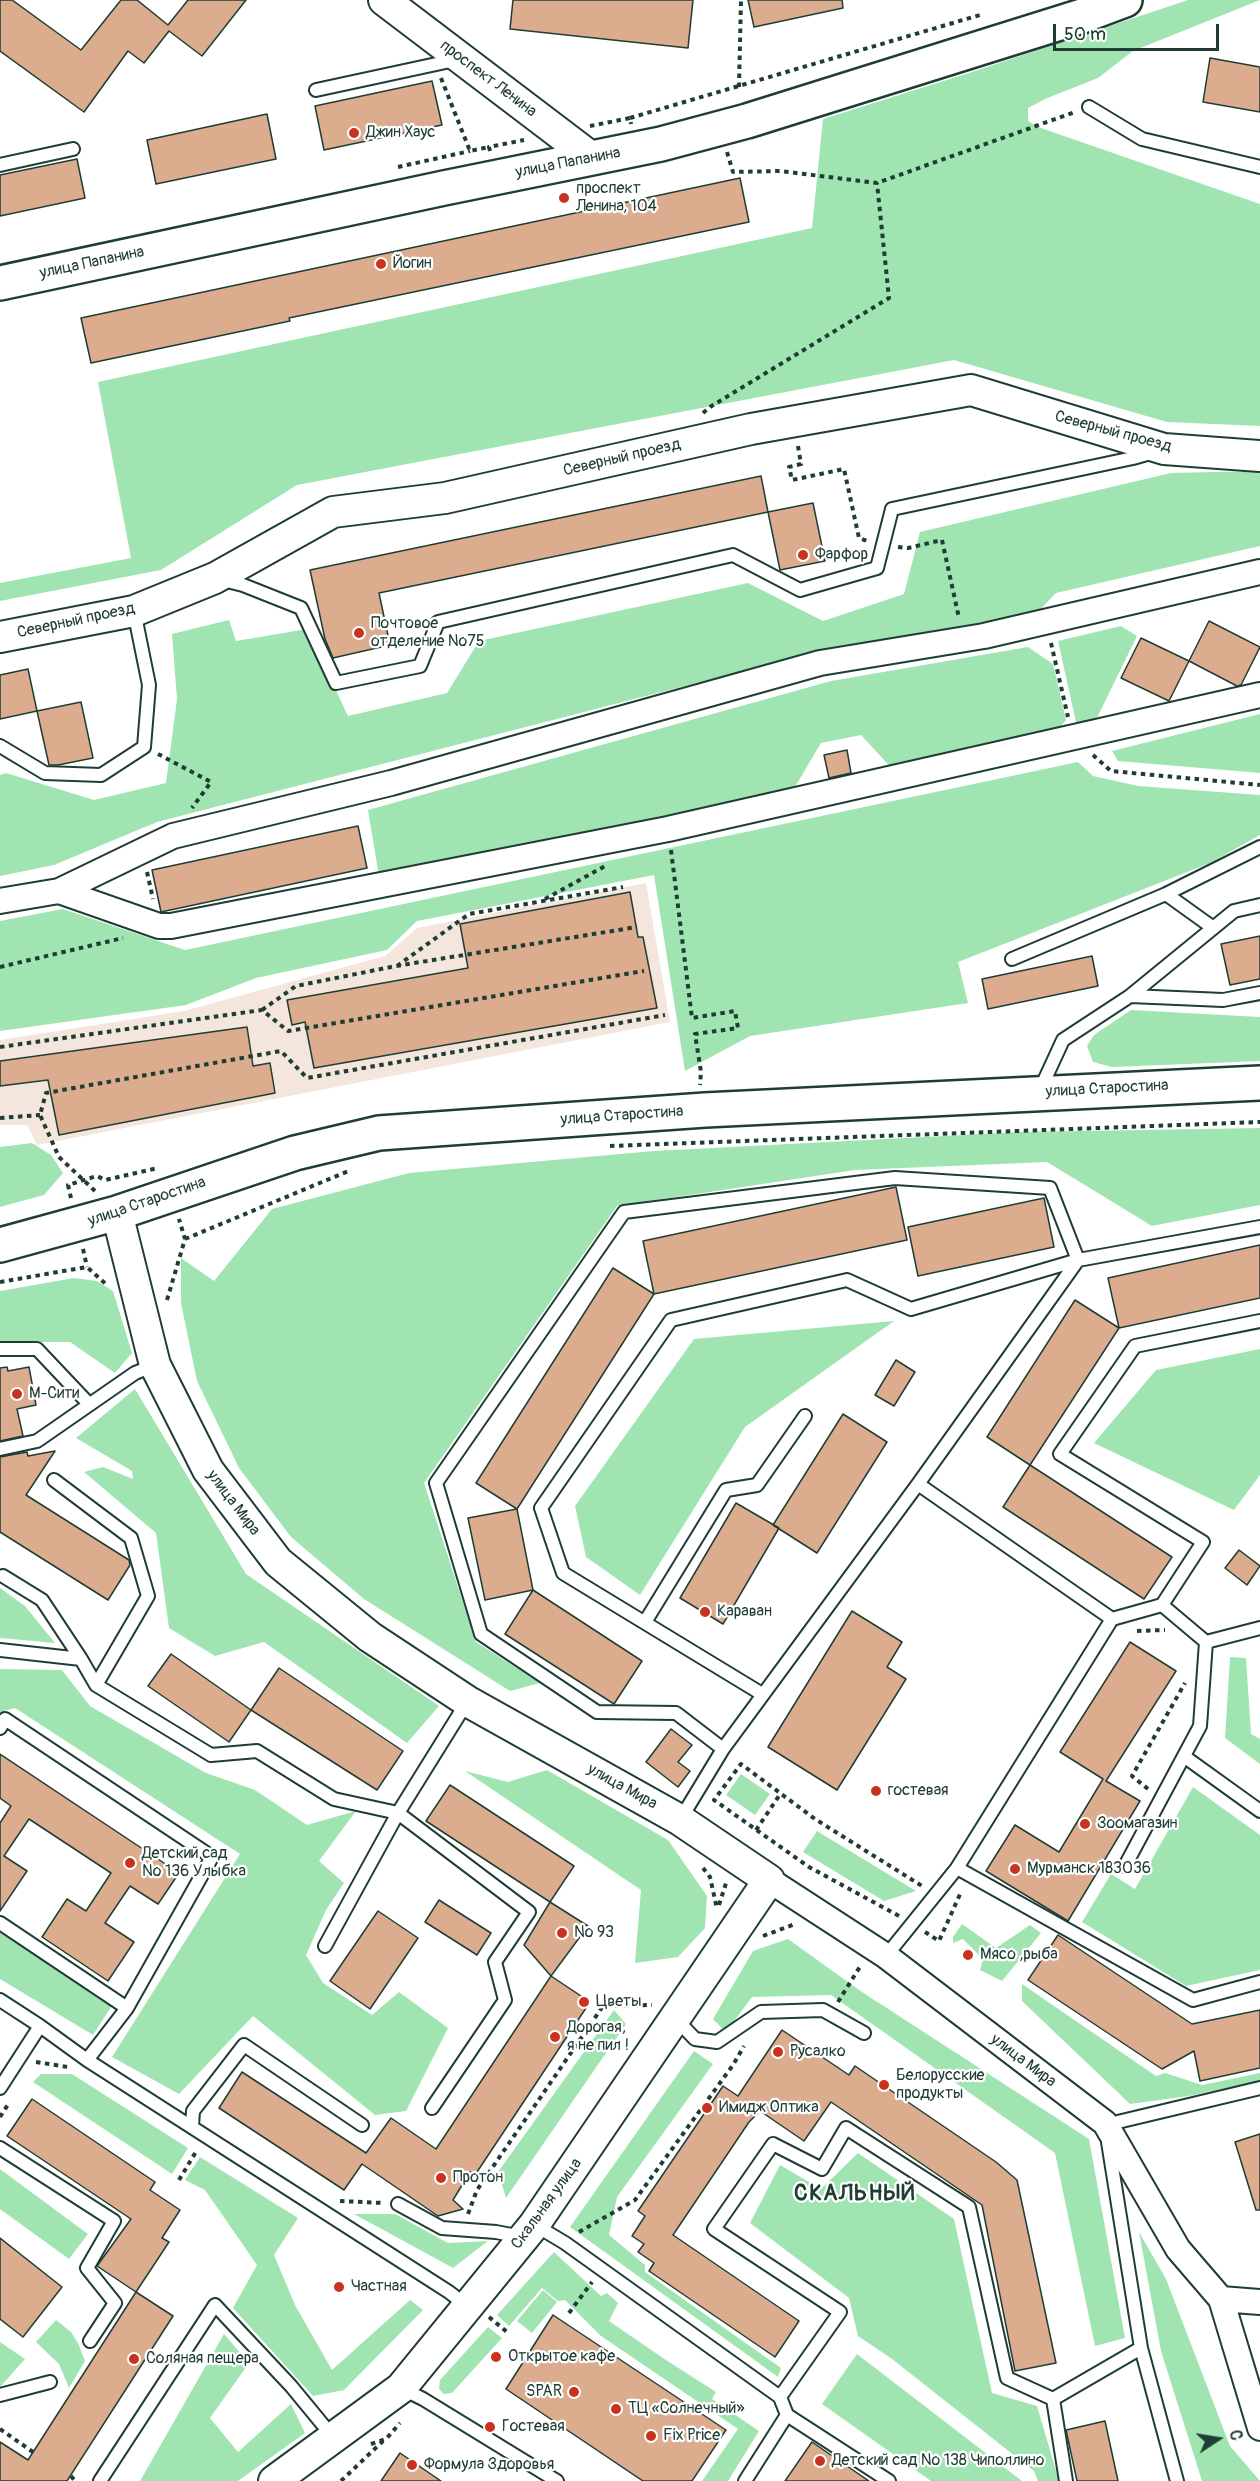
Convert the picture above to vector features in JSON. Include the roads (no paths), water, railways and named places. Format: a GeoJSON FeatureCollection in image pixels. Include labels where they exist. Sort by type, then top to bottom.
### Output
{"type":"FeatureCollection","features":[{"type":"Feature","properties":{"kind":"main road","name":"улица Папанина"},"geometry":{"type":"LineString","coordinates":[[0,283],[661,144],[747,121],[1082,16],[1125,0]]}},
{"type":"Feature","properties":{"kind":"main road","name":"улица Старостина"},"geometry":{"type":"LineString","coordinates":[[0,1245],[117,1214],[295,1153],[379,1133],[705,1110],[1260,1083]]}},
{"type":"Feature","properties":{"kind":"street","name":"проспект Ленина"},"geometry":{"type":"LineString","coordinates":[[384,0],[592,158]]}},
{"type":"Feature","properties":{"kind":"street","name":"Северный проезд"},"geometry":{"type":"LineString","coordinates":[[0,637],[134,611],[215,578],[333,512],[444,498],[740,432],[971,390],[1164,449],[1260,456]]}},
{"type":"Feature","properties":{"kind":"street"},"geometry":{"type":"LineString","coordinates":[[0,901],[59,891],[173,836],[391,783],[820,663],[964,639],[1047,622],[1260,572]]}},
{"type":"Feature","properties":{"kind":"street"},"geometry":{"type":"LineString","coordinates":[[59,891],[159,927],[171,926],[618,839],[1260,695]]}},
{"type":"Feature","properties":{"kind":"street","name":"улица Мира"},"geometry":{"type":"LineString","coordinates":[[117,1214],[155,1365],[208,1470],[278,1562],[370,1637],[467,1701],[683,1815],[769,1880],[886,1956],[1105,2123],[1178,2249],[1221,2299],[1260,2428]]}},
{"type":"Feature","properties":{"kind":"street","name":"Скальная улица"},"geometry":{"type":"LineString","coordinates":[[274,2481],[401,2388],[476,2310],[529,2231],[665,2012],[769,1880]]}},
{"type":"Feature","properties":{"kind":"street"},"geometry":{"type":"LineString","coordinates":[[1221,2299],[1260,2302]]}},
{"type":"Feature","properties":{"kind":"lane"},"geometry":{"type":"LineString","coordinates":[[316,90],[462,59]]}},
{"type":"Feature","properties":{"kind":"lane"},"geometry":{"type":"LineString","coordinates":[[1089,107],[1142,139],[1260,166]]}},
{"type":"Feature","properties":{"kind":"lane"},"geometry":{"type":"LineString","coordinates":[[0,165],[73,149]]}},
{"type":"Feature","properties":{"kind":"lane"},"geometry":{"type":"LineString","coordinates":[[215,578],[243,585],[301,608],[336,683],[420,666],[438,622],[733,555],[800,590],[877,568],[891,509],[1133,458],[1164,449]]}},
{"type":"Feature","properties":{"kind":"lane"},"geometry":{"type":"LineString","coordinates":[[0,746],[45,773],[101,775],[144,747],[149,685],[134,611]]}},
{"type":"Feature","properties":{"kind":"lane"},"geometry":{"type":"LineString","coordinates":[[1012,959],[1166,894],[1260,848]]}},
{"type":"Feature","properties":{"kind":"lane"},"geometry":{"type":"LineString","coordinates":[[1166,894],[1212,927]]}},
{"type":"Feature","properties":{"kind":"lane"},"geometry":{"type":"LineString","coordinates":[[1039,1092],[1063,1040],[1130,996],[1234,911],[1260,905]]}},
{"type":"Feature","properties":{"kind":"lane"},"geometry":{"type":"LineString","coordinates":[[1130,996],[1223,1000],[1260,993]]}},
{"type":"Feature","properties":{"kind":"lane"},"geometry":{"type":"LineString","coordinates":[[723,1749],[676,1713],[597,1712],[481,1634],[436,1483],[624,1212],[895,1178],[1050,1188],[1078,1260]]}},
{"type":"Feature","properties":{"kind":"lane"},"geometry":{"type":"LineString","coordinates":[[762,1694],[563,1573],[541,1508],[671,1320],[847,1280],[911,1309],[1078,1260],[1260,1227]]}},
{"type":"Feature","properties":{"kind":"lane"},"geometry":{"type":"LineString","coordinates":[[683,1815],[723,1749],[762,1694],[918,1484],[1078,1260]]}},
{"type":"Feature","properties":{"kind":"lane"},"geometry":{"type":"LineString","coordinates":[[886,1956],[957,1868],[1112,1619],[1162,1605],[1203,1542],[1060,1454],[1135,1346],[1260,1321]]}},
{"type":"Feature","properties":{"kind":"lane"},"geometry":{"type":"LineString","coordinates":[[0,1349],[38,1348],[89,1404]]}},
{"type":"Feature","properties":{"kind":"lane"},"geometry":{"type":"LineString","coordinates":[[0,1449],[37,1441],[135,1373],[155,1365]]}},
{"type":"Feature","properties":{"kind":"lane"},"geometry":{"type":"LineString","coordinates":[[645,1622],[726,1490],[757,1485],[805,1416]]}},
{"type":"Feature","properties":{"kind":"lane"},"geometry":{"type":"LineString","coordinates":[[54,1480],[131,1538],[148,1596],[96,1685]]}},
{"type":"Feature","properties":{"kind":"lane"},"geometry":{"type":"LineString","coordinates":[[918,1484],[1112,1619]]}},
{"type":"Feature","properties":{"kind":"lane"},"geometry":{"type":"LineString","coordinates":[[3,1576],[42,1600],[96,1685],[211,1755],[257,1751],[334,1798],[398,1813],[529,1912],[495,1962],[505,2000],[432,2108]]}},
{"type":"Feature","properties":{"kind":"lane"},"geometry":{"type":"LineString","coordinates":[[1162,1605],[1206,1642]]}},
{"type":"Feature","properties":{"kind":"lane"},"geometry":{"type":"LineString","coordinates":[[1206,1642],[1260,1628]]}},
{"type":"Feature","properties":{"kind":"lane"},"geometry":{"type":"LineString","coordinates":[[1125,1866],[1200,1726],[1206,1642]]}},
{"type":"Feature","properties":{"kind":"lane"},"geometry":{"type":"LineString","coordinates":[[0,1650],[81,1659]]}},
{"type":"Feature","properties":{"kind":"lane"},"geometry":{"type":"LineString","coordinates":[[325,1946],[398,1813],[467,1701]]}},
{"type":"Feature","properties":{"kind":"lane"},"geometry":{"type":"LineString","coordinates":[[0,1728],[5,1719],[213,1857],[127,2008],[87,2060]]}},
{"type":"Feature","properties":{"kind":"lane"},"geometry":{"type":"LineString","coordinates":[[1185,1757],[1260,1811]]}},
{"type":"Feature","properties":{"kind":"lane"},"geometry":{"type":"LineString","coordinates":[[957,1868],[1192,2000],[1260,1982]]}},
{"type":"Feature","properties":{"kind":"lane"},"geometry":{"type":"LineString","coordinates":[[0,1923],[127,2008]]}},
{"type":"Feature","properties":{"kind":"lane"},"geometry":{"type":"LineString","coordinates":[[0,2000],[87,2060],[476,2310]]}},
{"type":"Feature","properties":{"kind":"lane"},"geometry":{"type":"LineString","coordinates":[[665,2012],[695,2039],[717,2042],[761,2012],[824,2010],[864,2033]]}},
{"type":"Feature","properties":{"kind":"lane"},"geometry":{"type":"LineString","coordinates":[[0,2088],[40,2026]]}},
{"type":"Feature","properties":{"kind":"lane"},"geometry":{"type":"LineString","coordinates":[[192,2126],[194,2111],[244,2045],[362,2125]]}},
{"type":"Feature","properties":{"kind":"lane"},"geometry":{"type":"LineString","coordinates":[[1177,2481],[1141,2348],[1105,2123],[1260,2088]]}},
{"type":"Feature","properties":{"kind":"lane"},"geometry":{"type":"LineString","coordinates":[[780,2397],[840,2312],[714,2229],[773,2144],[822,2169],[846,2128],[969,2207],[1007,2378],[1053,2399]]}},
{"type":"Feature","properties":{"kind":"lane"},"geometry":{"type":"LineString","coordinates":[[0,2148],[114,2221],[87,2268],[115,2303],[90,2341]]}},
{"type":"Feature","properties":{"kind":"lane"},"geometry":{"type":"LineString","coordinates":[[399,2204],[442,2228],[496,2232],[529,2231],[565,2243],[780,2397],[787,2415],[889,2481]]}},
{"type":"Feature","properties":{"kind":"lane"},"geometry":{"type":"LineString","coordinates":[[100,2481],[215,2305],[291,2386],[334,2438]]}},
{"type":"Feature","properties":{"kind":"lane"},"geometry":{"type":"LineString","coordinates":[[1053,2399],[1141,2348]]}},
{"type":"Feature","properties":{"kind":"lane"},"geometry":{"type":"LineString","coordinates":[[0,2395],[50,2382]]}},
{"type":"Feature","properties":{"kind":"lane"},"geometry":{"type":"LineString","coordinates":[[401,2388],[423,2399],[557,2481]]}},
{"type":"Feature","properties":{"kind":"lane"},"geometry":{"type":"LineString","coordinates":[[1053,2399],[1066,2481]]}},
{"type":"Feature","properties":{"kind":"lane"},"geometry":{"type":"LineString","coordinates":[[745,2481],[787,2415]]}},
{"type":"Feature","properties":{"kind":"place","name":"Джин Хаус"},"geometry":{"type":"Point","coordinates":[354,133]}},
{"type":"Feature","properties":{"kind":"place","name":"проспект Ленина, 104"},"geometry":{"type":"Point","coordinates":[564,198]}},
{"type":"Feature","properties":{"kind":"place","name":"Йогин"},"geometry":{"type":"Point","coordinates":[381,264]}},
{"type":"Feature","properties":{"kind":"place","name":"Фарфор"},"geometry":{"type":"Point","coordinates":[803,555]}},
{"type":"Feature","properties":{"kind":"place","name":"Почтовое отделение №75"},"geometry":{"type":"Point","coordinates":[359,633]}},
{"type":"Feature","properties":{"kind":"place","name":"М-Сити"},"geometry":{"type":"Point","coordinates":[17,1394]}},
{"type":"Feature","properties":{"kind":"place","name":"Караван"},"geometry":{"type":"Point","coordinates":[705,1612]}},
{"type":"Feature","properties":{"kind":"place","name":"гостевая"},"geometry":{"type":"Point","coordinates":[876,1791]}},
{"type":"Feature","properties":{"kind":"place","name":"Зоомагазин"},"geometry":{"type":"Point","coordinates":[1085,1824]}},
{"type":"Feature","properties":{"kind":"place","name":"Детский сад № 136 Улыбка"},"geometry":{"type":"Point","coordinates":[130,1863]}},
{"type":"Feature","properties":{"kind":"place","name":"Мурманск 183036"},"geometry":{"type":"Point","coordinates":[1015,1869]}},
{"type":"Feature","properties":{"kind":"place","name":"№ 93"},"geometry":{"type":"Point","coordinates":[562,1933]}},
{"type":"Feature","properties":{"kind":"place","name":"Мясо ,рыба"},"geometry":{"type":"Point","coordinates":[968,1955]}},
{"type":"Feature","properties":{"kind":"place","name":"Цветы"},"geometry":{"type":"Point","coordinates":[584,2002]}},
{"type":"Feature","properties":{"kind":"place","name":"Дорогая, я не пил !"},"geometry":{"type":"Point","coordinates":[555,2037]}},
{"type":"Feature","properties":{"kind":"place","name":"Русалко"},"geometry":{"type":"Point","coordinates":[778,2052]}},
{"type":"Feature","properties":{"kind":"place","name":"Белорусские продукты"},"geometry":{"type":"Point","coordinates":[884,2085]}},
{"type":"Feature","properties":{"kind":"place","name":"Имидж Оптика"},"geometry":{"type":"Point","coordinates":[707,2108]}},
{"type":"Feature","properties":{"kind":"place","name":"Протон"},"geometry":{"type":"Point","coordinates":[441,2178]}},
{"type":"Feature","properties":{"kind":"place","name":"Частная"},"geometry":{"type":"Point","coordinates":[339,2287]}},
{"type":"Feature","properties":{"kind":"place","name":"Открытое кафе"},"geometry":{"type":"Point","coordinates":[496,2357]}},
{"type":"Feature","properties":{"kind":"place","name":"Соляная пещера"},"geometry":{"type":"Point","coordinates":[134,2359]}},
{"type":"Feature","properties":{"kind":"place","name":"SPAR"},"geometry":{"type":"Point","coordinates":[574,2392]}},
{"type":"Feature","properties":{"kind":"place","name":"ТЦ «Солнечный»"},"geometry":{"type":"Point","coordinates":[616,2409]}},
{"type":"Feature","properties":{"kind":"place","name":"Гостевая"},"geometry":{"type":"Point","coordinates":[490,2427]}},
{"type":"Feature","properties":{"kind":"place","name":"Fix Price"},"geometry":{"type":"Point","coordinates":[651,2436]}},
{"type":"Feature","properties":{"kind":"place","name":"Детский сад № 138 Чиполлино"},"geometry":{"type":"Point","coordinates":[820,2461]}},
{"type":"Feature","properties":{"kind":"place","name":"Формула Здоровья"},"geometry":{"type":"Point","coordinates":[412,2465]}},
{"type":"Feature","properties":{"kind":"district","name":"СКАЛЬНЫЙ"},"geometry":{"type":"Point","coordinates":[855,2194]}}]}
